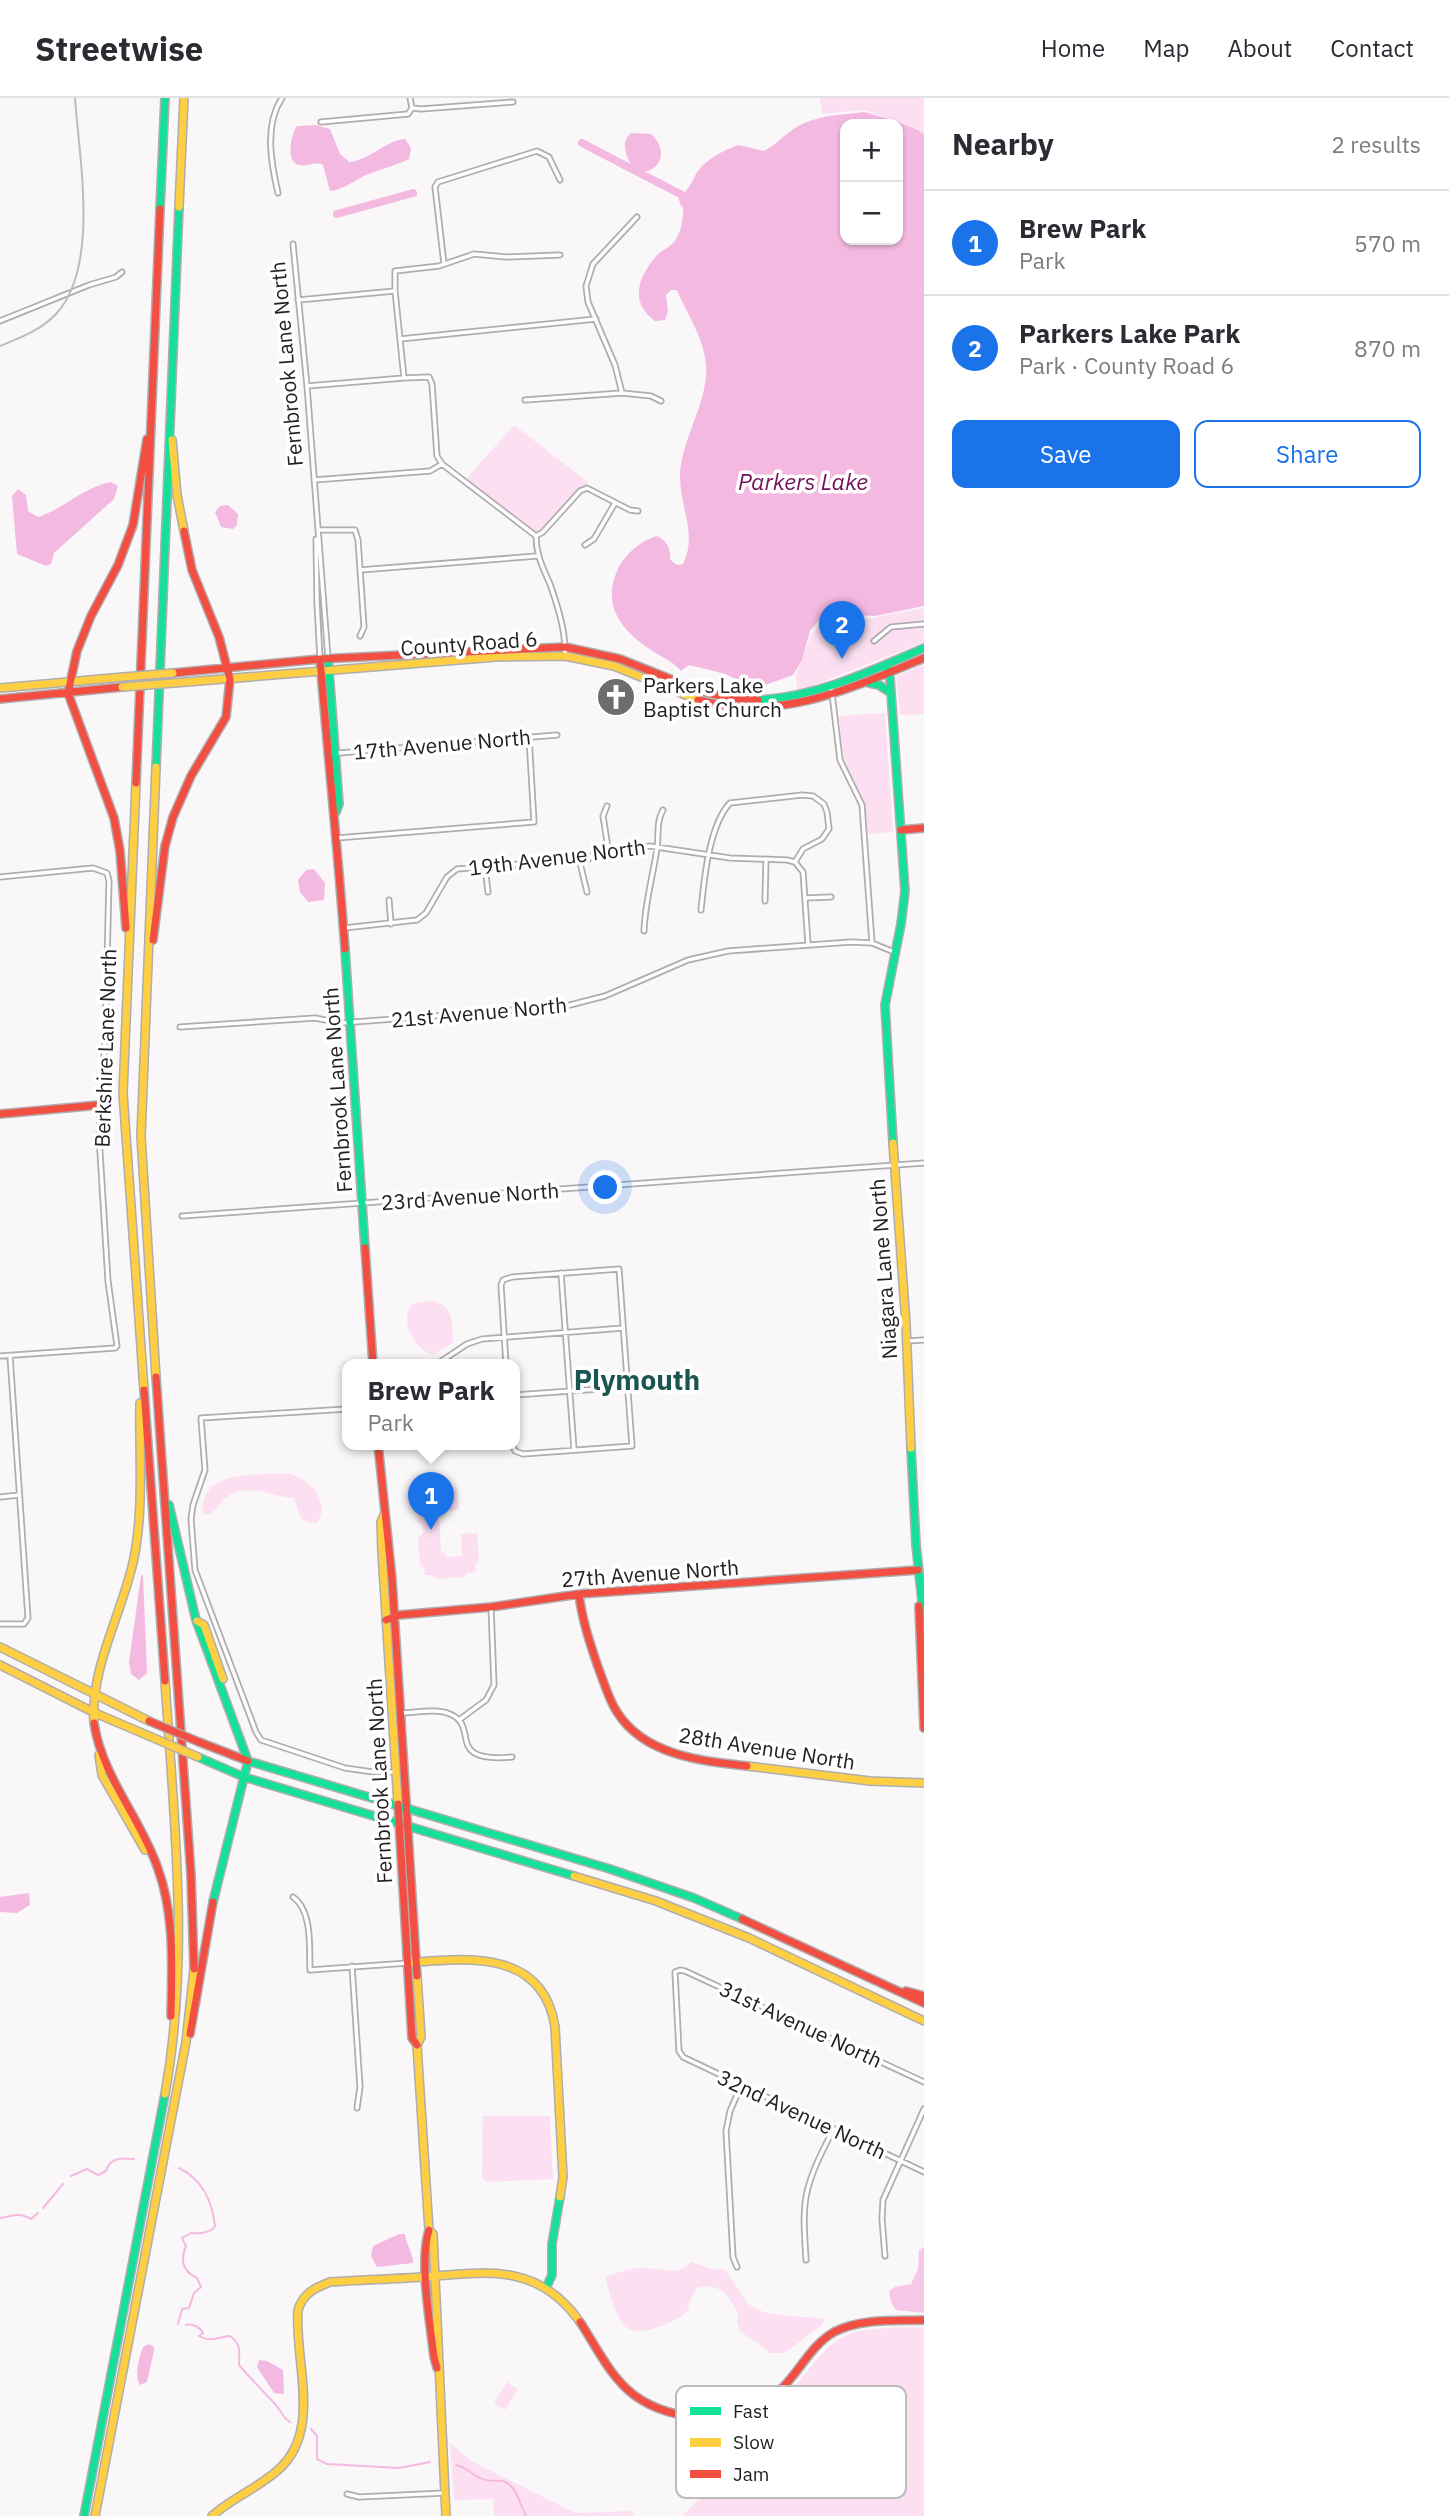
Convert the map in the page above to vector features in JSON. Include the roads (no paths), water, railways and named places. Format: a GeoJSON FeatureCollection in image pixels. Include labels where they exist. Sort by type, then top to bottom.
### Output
{"type":"FeatureCollection","features":[{"type":"Feature","properties":{"kind":"main road"},"geometry":{"type":"LineString","coordinates":[[84,2516],[166,2090],[179,1982],[180,1901],[123,1093],[165,98]]}},
{"type":"Feature","properties":{"kind":"main road"},"geometry":{"type":"LineString","coordinates":[[95,2516],[186,2042],[194,1967],[194,1922],[141,1136],[184,98]]}},
{"type":"Feature","properties":{"kind":"main road"},"geometry":{"type":"LineString","coordinates":[[127,971],[120,851],[114,817],[68,693],[68,682],[90,616],[118,565],[133,525],[153,399]]}},
{"type":"Feature","properties":{"kind":"main road"},"geometry":{"type":"LineString","coordinates":[[148,961],[165,846],[173,817],[191,776],[226,717],[230,680],[219,637],[191,570],[177,495],[170,423]]}},
{"type":"Feature","properties":{"kind":"main road","name":"County Road 6"},"geometry":{"type":"LineString","coordinates":[[0,688],[324,659],[595,652],[629,661],[702,692],[754,700],[817,691],[924,648]]}},
{"type":"Feature","properties":{"kind":"main road","name":"County Road 6"},"geometry":{"type":"LineString","coordinates":[[0,699],[565,652],[603,662],[691,698],[733,709],[777,709],[833,695],[924,658]]}},
{"type":"Feature","properties":{"kind":"main road","name":"Fernbrook Lane North"},"geometry":{"type":"LineString","coordinates":[[324,659],[373,1359]]}},
{"type":"Feature","properties":{"kind":"main road"},"geometry":{"type":"LineString","coordinates":[[886,664],[891,693],[901,830],[924,828]]}},
{"type":"Feature","properties":{"kind":"main road"},"geometry":{"type":"LineString","coordinates":[[865,682],[879,685],[891,693]]}},
{"type":"Feature","properties":{"kind":"main road","name":"Niagara Lane North"},"geometry":{"type":"LineString","coordinates":[[901,830],[905,903],[887,981],[884,1014],[907,1341],[907,1396],[919,1585],[924,1728]]}},
{"type":"Feature","properties":{"kind":"main road"},"geometry":{"type":"LineString","coordinates":[[0,1114],[99,1105]]}},
{"type":"Feature","properties":{"kind":"main road"},"geometry":{"type":"LineString","coordinates":[[141,1367],[139,1502],[134,1557],[94,1694],[99,1751],[111,1779],[144,1837],[162,1884],[172,1924],[174,1972],[166,2090]]}},
{"type":"Feature","properties":{"kind":"main road","name":"Fernbrook Lane North"},"geometry":{"type":"LineString","coordinates":[[379,1450],[384,1515],[387,1521],[396,1772],[412,2038],[417,2045],[429,2230],[433,2234],[431,2276],[440,2357],[438,2369],[446,2516]]}},
{"type":"Feature","properties":{"kind":"main road"},"geometry":{"type":"LineString","coordinates":[[162,1466],[172,1522],[196,1620],[248,1761],[208,1925],[194,2025],[186,2042]]}},
{"type":"Feature","properties":{"kind":"main road","name":"27th Avenue North"},"geometry":{"type":"LineString","coordinates":[[390,1618],[579,1594],[918,1570]]}},
{"type":"Feature","properties":{"kind":"main road","name":"Niagara Lane North"},"geometry":{"type":"LineString","coordinates":[[919,1585],[924,1619]]}},
{"type":"Feature","properties":{"kind":"main road","name":"28th Avenue North"},"geometry":{"type":"LineString","coordinates":[[579,1594],[582,1619],[612,1703],[628,1725],[649,1742],[673,1754],[725,1762],[855,1780],[897,1784],[924,1783]]}},
{"type":"Feature","properties":{"kind":"main road","name":"Fernbrook Lane North"},"geometry":{"type":"LineString","coordinates":[[390,1618],[401,1713],[418,1962],[421,2038],[417,2045]]}},
{"type":"Feature","properties":{"kind":"main road"},"geometry":{"type":"LineString","coordinates":[[0,1647],[149,1721],[248,1761],[610,1869],[694,1898],[924,2003]]}},
{"type":"Feature","properties":{"kind":"main road"},"geometry":{"type":"LineString","coordinates":[[0,1665],[95,1713],[244,1777],[621,1890],[699,1917],[924,2021]]}},
{"type":"Feature","properties":{"kind":"main road"},"geometry":{"type":"LineString","coordinates":[[408,1963],[475,1959],[502,1962],[513,1966],[531,1979],[541,1990],[551,2009],[555,2027],[563,2177],[552,2244],[552,2275],[546,2288]]}},
{"type":"Feature","properties":{"kind":"main road"},"geometry":{"type":"LineString","coordinates":[[888,1986],[924,1996]]}},
{"type":"Feature","properties":{"kind":"main road"},"geometry":{"type":"LineString","coordinates":[[212,2516],[228,2502],[280,2468],[290,2459],[298,2444],[302,2416],[297,2323],[299,2304],[310,2290],[330,2282],[500,2273],[523,2277],[546,2288],[570,2309],[624,2387],[654,2407],[676,2413]]}},
{"type":"Feature","properties":{"kind":"main road"},"geometry":{"type":"LineString","coordinates":[[784,2386],[816,2347],[843,2329],[867,2323],[924,2319]]}},
{"type":"Feature","properties":{"kind":"street"},"geometry":{"type":"LineString","coordinates":[[278,193],[271,129],[274,113],[282,98]]}},
{"type":"Feature","properties":{"kind":"street"},"geometry":{"type":"LineString","coordinates":[[321,122],[408,114],[412,108],[410,98]]}},
{"type":"Feature","properties":{"kind":"street"},"geometry":{"type":"LineString","coordinates":[[412,108],[501,100],[513,102]]}},
{"type":"Feature","properties":{"kind":"street"},"geometry":{"type":"LineString","coordinates":[[444,264],[435,187],[443,180],[537,151],[549,157],[560,180]]}},
{"type":"Feature","properties":{"kind":"street"},"geometry":{"type":"LineString","coordinates":[[622,393],[615,365],[586,294],[589,271],[593,264],[637,217]]}},
{"type":"Feature","properties":{"kind":"street","name":"Fernbrook Lane North"},"geometry":{"type":"LineString","coordinates":[[293,244],[307,386],[324,659]]}},
{"type":"Feature","properties":{"kind":"street"},"geometry":{"type":"LineString","coordinates":[[404,378],[395,271],[444,264],[474,254],[506,257],[560,255]]}},
{"type":"Feature","properties":{"kind":"street"},"geometry":{"type":"LineString","coordinates":[[0,321],[116,277],[122,272]]}},
{"type":"Feature","properties":{"kind":"street"},"geometry":{"type":"LineString","coordinates":[[298,300],[395,291]]}},
{"type":"Feature","properties":{"kind":"street"},"geometry":{"type":"LineString","coordinates":[[400,339],[596,319]]}},
{"type":"Feature","properties":{"kind":"street"},"geometry":{"type":"LineString","coordinates":[[307,386],[429,377],[432,384],[437,456],[442,464],[536,536],[537,556],[557,604],[565,652]]}},
{"type":"Feature","properties":{"kind":"street"},"geometry":{"type":"LineString","coordinates":[[525,400],[622,393],[651,396],[661,401]]}},
{"type":"Feature","properties":{"kind":"street","name":"Fernbrook Lane North"},"geometry":{"type":"LineString","coordinates":[[314,480],[430,471],[442,464]]}},
{"type":"Feature","properties":{"kind":"street"},"geometry":{"type":"LineString","coordinates":[[536,536],[543,532],[580,491],[587,488],[615,503],[638,511]]}},
{"type":"Feature","properties":{"kind":"street"},"geometry":{"type":"LineString","coordinates":[[586,545],[594,539],[615,503]]}},
{"type":"Feature","properties":{"kind":"street"},"geometry":{"type":"LineString","coordinates":[[317,530],[355,530],[364,627],[360,636]]}},
{"type":"Feature","properties":{"kind":"street","name":"Fernbrook Lane North"},"geometry":{"type":"LineString","coordinates":[[317,530],[315,553],[324,659]]}},
{"type":"Feature","properties":{"kind":"street"},"geometry":{"type":"LineString","coordinates":[[360,570],[537,556]]}},
{"type":"Feature","properties":{"kind":"street"},"geometry":{"type":"LineString","coordinates":[[874,641],[891,627],[924,624]]}},
{"type":"Feature","properties":{"kind":"street"},"geometry":{"type":"LineString","coordinates":[[831,685],[840,760],[862,805],[872,943]]}},
{"type":"Feature","properties":{"kind":"street","name":"17th Avenue North"},"geometry":{"type":"LineString","coordinates":[[331,754],[556,735]]}},
{"type":"Feature","properties":{"kind":"street"},"geometry":{"type":"LineString","coordinates":[[337,838],[534,822],[529,737]]}},
{"type":"Feature","properties":{"kind":"street"},"geometry":{"type":"LineString","coordinates":[[701,910],[709,854],[725,808],[730,803],[813,796],[824,804],[829,829],[822,839],[803,849],[794,862],[803,873],[808,944]]}},
{"type":"Feature","properties":{"kind":"street"},"geometry":{"type":"LineString","coordinates":[[587,892],[580,863],[608,848],[603,816],[607,806]]}},
{"type":"Feature","properties":{"kind":"street"},"geometry":{"type":"LineString","coordinates":[[644,931],[646,899],[657,846],[658,818],[663,810]]}},
{"type":"Feature","properties":{"kind":"street","name":"19th Avenue North"},"geometry":{"type":"LineString","coordinates":[[344,928],[411,922],[422,917],[452,872],[463,868],[541,863],[657,846],[730,858],[794,862]]}},
{"type":"Feature","properties":{"kind":"street"},"geometry":{"type":"LineString","coordinates":[[765,901],[766,859]]}},
{"type":"Feature","properties":{"kind":"street"},"geometry":{"type":"LineString","coordinates":[[485,867],[488,892]]}},
{"type":"Feature","properties":{"kind":"street","name":"Berkshire Lane North"},"geometry":{"type":"LineString","coordinates":[[0,877],[93,868],[107,873],[109,881],[105,1042],[99,1105],[108,1281],[116,1348],[9,1356]]}},
{"type":"Feature","properties":{"kind":"street"},"geometry":{"type":"LineString","coordinates":[[805,898],[831,897]]}},
{"type":"Feature","properties":{"kind":"street"},"geometry":{"type":"LineString","coordinates":[[390,900],[391,924]]}},
{"type":"Feature","properties":{"kind":"street","name":"21st Avenue North"},"geometry":{"type":"LineString","coordinates":[[180,1027],[315,1018],[333,1023],[350,1023],[566,1006],[605,996],[673,966],[736,950],[808,944],[872,943],[894,952]]}},
{"type":"Feature","properties":{"kind":"street","name":"23rd Avenue North"},"geometry":{"type":"LineString","coordinates":[[183,1216],[924,1163]]}},
{"type":"Feature","properties":{"kind":"street"},"geometry":{"type":"LineString","coordinates":[[506,1359],[501,1288],[503,1280],[508,1277],[619,1269],[632,1446],[523,1454],[515,1450]]}},
{"type":"Feature","properties":{"kind":"street"},"geometry":{"type":"LineString","coordinates":[[561,1273],[574,1450]]}},
{"type":"Feature","properties":{"kind":"street"},"geometry":{"type":"LineString","coordinates":[[445,1359],[475,1341],[623,1328]]}},
{"type":"Feature","properties":{"kind":"street"},"geometry":{"type":"LineString","coordinates":[[907,1341],[924,1340]]}},
{"type":"Feature","properties":{"kind":"street"},"geometry":{"type":"LineString","coordinates":[[0,1356],[9,1356],[28,1618],[26,1623],[0,1624]]}},
{"type":"Feature","properties":{"kind":"street"},"geometry":{"type":"LineString","coordinates":[[520,1395],[627,1387]]}},
{"type":"Feature","properties":{"kind":"street"},"geometry":{"type":"LineString","coordinates":[[342,1409],[201,1418],[205,1470],[191,1519],[195,1570],[258,1736],[265,1742],[345,1768],[396,1772]]}},
{"type":"Feature","properties":{"kind":"street"},"geometry":{"type":"LineString","coordinates":[[0,1497],[20,1495]]}},
{"type":"Feature","properties":{"kind":"street"},"geometry":{"type":"LineString","coordinates":[[459,1720],[485,1700],[494,1685],[491,1607]]}},
{"type":"Feature","properties":{"kind":"street"},"geometry":{"type":"LineString","coordinates":[[401,1713],[444,1712],[459,1720],[473,1753],[486,1759],[512,1757]]}},
{"type":"Feature","properties":{"kind":"street"},"geometry":{"type":"LineString","coordinates":[[293,1897],[301,1902],[305,1913],[310,1970],[408,1963]]}},
{"type":"Feature","properties":{"kind":"street"},"geometry":{"type":"LineString","coordinates":[[352,1966],[360,2087],[357,2108]]}},
{"type":"Feature","properties":{"kind":"street","name":"31st Avenue North"},"geometry":{"type":"LineString","coordinates":[[680,2055],[674,1975],[677,1970],[727,1989],[924,2082]]}},
{"type":"Feature","properties":{"kind":"street","name":"32nd Avenue North"},"geometry":{"type":"LineString","coordinates":[[680,2055],[924,2172]]}},
{"type":"Feature","properties":{"kind":"street"},"geometry":{"type":"LineString","coordinates":[[737,2267],[733,2257],[726,2131],[730,2111],[741,2086]]}},
{"type":"Feature","properties":{"kind":"street"},"geometry":{"type":"LineString","coordinates":[[885,2256],[883,2200],[924,2109]]}},
{"type":"Feature","properties":{"kind":"street"},"geometry":{"type":"LineString","coordinates":[[806,2260],[807,2193],[816,2165],[833,2130]]}},
{"type":"Feature","properties":{"kind":"street"},"geometry":{"type":"LineString","coordinates":[[348,2494],[359,2497],[445,2493]]}},
{"type":"Feature","properties":{"kind":"water","name":"Parkers Lake"},"geometry":{"type":"Polygon","coordinates":[[[864,112],[887,119],[840,119],[840,245],[903,245],[903,125],[924,134],[924,606],[875,616],[827,616],[818,621],[810,631],[802,660],[793,675],[765,685],[744,684],[726,674],[689,665],[681,671],[633,637],[618,618],[612,597],[613,584],[620,565],[633,549],[651,538],[657,536],[663,540],[669,549],[670,559],[676,564],[683,564],[689,542],[680,474],[685,447],[700,405],[706,378],[702,345],[677,290],[671,290],[666,295],[668,311],[665,320],[655,321],[647,314],[639,298],[641,281],[650,263],[677,237],[682,219],[682,195],[708,161],[738,145],[764,151],[803,124],[837,115],[864,112]]]}},
{"type":"Feature","properties":{"kind":"water"},"geometry":{"type":"Polygon","coordinates":[[[316,125],[330,129],[340,154],[349,162],[364,158],[397,140],[405,139],[411,148],[409,159],[330,191],[323,165],[299,165],[292,158],[291,141],[297,126],[316,125]]]}},
{"type":"Feature","properties":{"kind":"water"},"geometry":{"type":"Polygon","coordinates":[[[631,133],[651,134],[659,144],[659,162],[653,168],[638,170],[631,164],[625,145],[631,133]]]}},
{"type":"Feature","properties":{"kind":"water"},"geometry":{"type":"Polygon","coordinates":[[[111,482],[118,486],[114,499],[54,553],[51,564],[46,566],[17,554],[12,496],[18,489],[26,495],[28,511],[38,517],[91,488],[111,482]]]}},
{"type":"Feature","properties":{"kind":"water"},"geometry":{"type":"Polygon","coordinates":[[[228,505],[238,514],[237,525],[233,529],[221,527],[215,512],[220,506],[228,505]]]}},
{"type":"Feature","properties":{"kind":"water"},"geometry":{"type":"Polygon","coordinates":[[[314,869],[325,883],[324,900],[308,902],[300,892],[298,880],[306,870],[314,869]]]}},
{"type":"Feature","properties":{"kind":"water"},"geometry":{"type":"Polygon","coordinates":[[[143,1575],[147,1673],[139,1680],[131,1674],[129,1662],[143,1575]]]}},
{"type":"Feature","properties":{"kind":"water"},"geometry":{"type":"Polygon","coordinates":[[[29,1893],[30,1905],[17,1913],[0,1912],[0,1897],[29,1893]]]}},
{"type":"Feature","properties":{"kind":"water"},"geometry":{"type":"Polygon","coordinates":[[[399,2234],[405,2234],[413,2263],[377,2267],[371,2256],[373,2246],[399,2234]]]}},
{"type":"Feature","properties":{"kind":"water"},"geometry":{"type":"Polygon","coordinates":[[[149,2344],[154,2347],[154,2351],[147,2382],[140,2385],[137,2377],[139,2361],[143,2347],[149,2344]]]}},
{"type":"Feature","properties":{"kind":"water"},"geometry":{"type":"Polygon","coordinates":[[[259,2360],[267,2361],[283,2370],[284,2394],[274,2393],[257,2367],[259,2360]]]}},
{"type":"Feature","properties":{"kind":"waterway"},"geometry":{"type":"LineString","coordinates":[[582,143],[682,195],[684,203]]}},
{"type":"Feature","properties":{"kind":"waterway"},"geometry":{"type":"LineString","coordinates":[[337,214],[413,193]]}},
{"type":"Feature","properties":{"kind":"waterway"},"geometry":{"type":"LineString","coordinates":[[71,2176],[87,2169],[98,2175],[106,2171],[113,2161],[134,2159]]}},
{"type":"Feature","properties":{"kind":"waterway"},"geometry":{"type":"LineString","coordinates":[[178,2324],[182,2309],[189,2308],[194,2293],[201,2287],[197,2278],[185,2268],[183,2256],[186,2246],[182,2238],[191,2233],[207,2232],[215,2226],[205,2192],[179,2168]]}},
{"type":"Feature","properties":{"kind":"waterway"},"geometry":{"type":"LineString","coordinates":[[43,2208],[63,2184]]}},
{"type":"Feature","properties":{"kind":"waterway"},"geometry":{"type":"LineString","coordinates":[[0,2218],[19,2215],[31,2219],[38,2213]]}},
{"type":"Feature","properties":{"kind":"waterway"},"geometry":{"type":"LineString","coordinates":[[186,2325],[198,2327],[203,2333],[199,2336],[203,2338],[230,2336],[234,2339],[239,2349],[239,2365],[290,2422]]}},
{"type":"Feature","properties":{"kind":"waterway"},"geometry":{"type":"LineString","coordinates":[[311,2429],[317,2436],[317,2459],[327,2464],[399,2468],[430,2462]]}},
{"type":"Feature","properties":{"kind":"waterway"},"geometry":{"type":"LineString","coordinates":[[456,2465],[483,2479],[507,2483],[514,2490],[526,2516]]}},
{"type":"Feature","properties":{"kind":"railway"},"geometry":{"type":"LineString","coordinates":[[0,346],[23,337],[50,320],[70,294],[78,269],[84,211],[75,98]]}},
{"type":"Feature","properties":{"kind":"place","name":"Parkers Lake Park"},"geometry":{"type":"Point","coordinates":[842,659]}},
{"type":"Feature","properties":{"kind":"place","name":"Parkers Lake Baptist Church"},"geometry":{"type":"Point","coordinates":[616,697]}},
{"type":"Feature","properties":{"kind":"place","name":"Brew Park"},"geometry":{"type":"Point","coordinates":[431,1530]}},
{"type":"Feature","properties":{"kind":"district","name":"Plymouth"},"geometry":{"type":"Point","coordinates":[637,1379]}}]}
